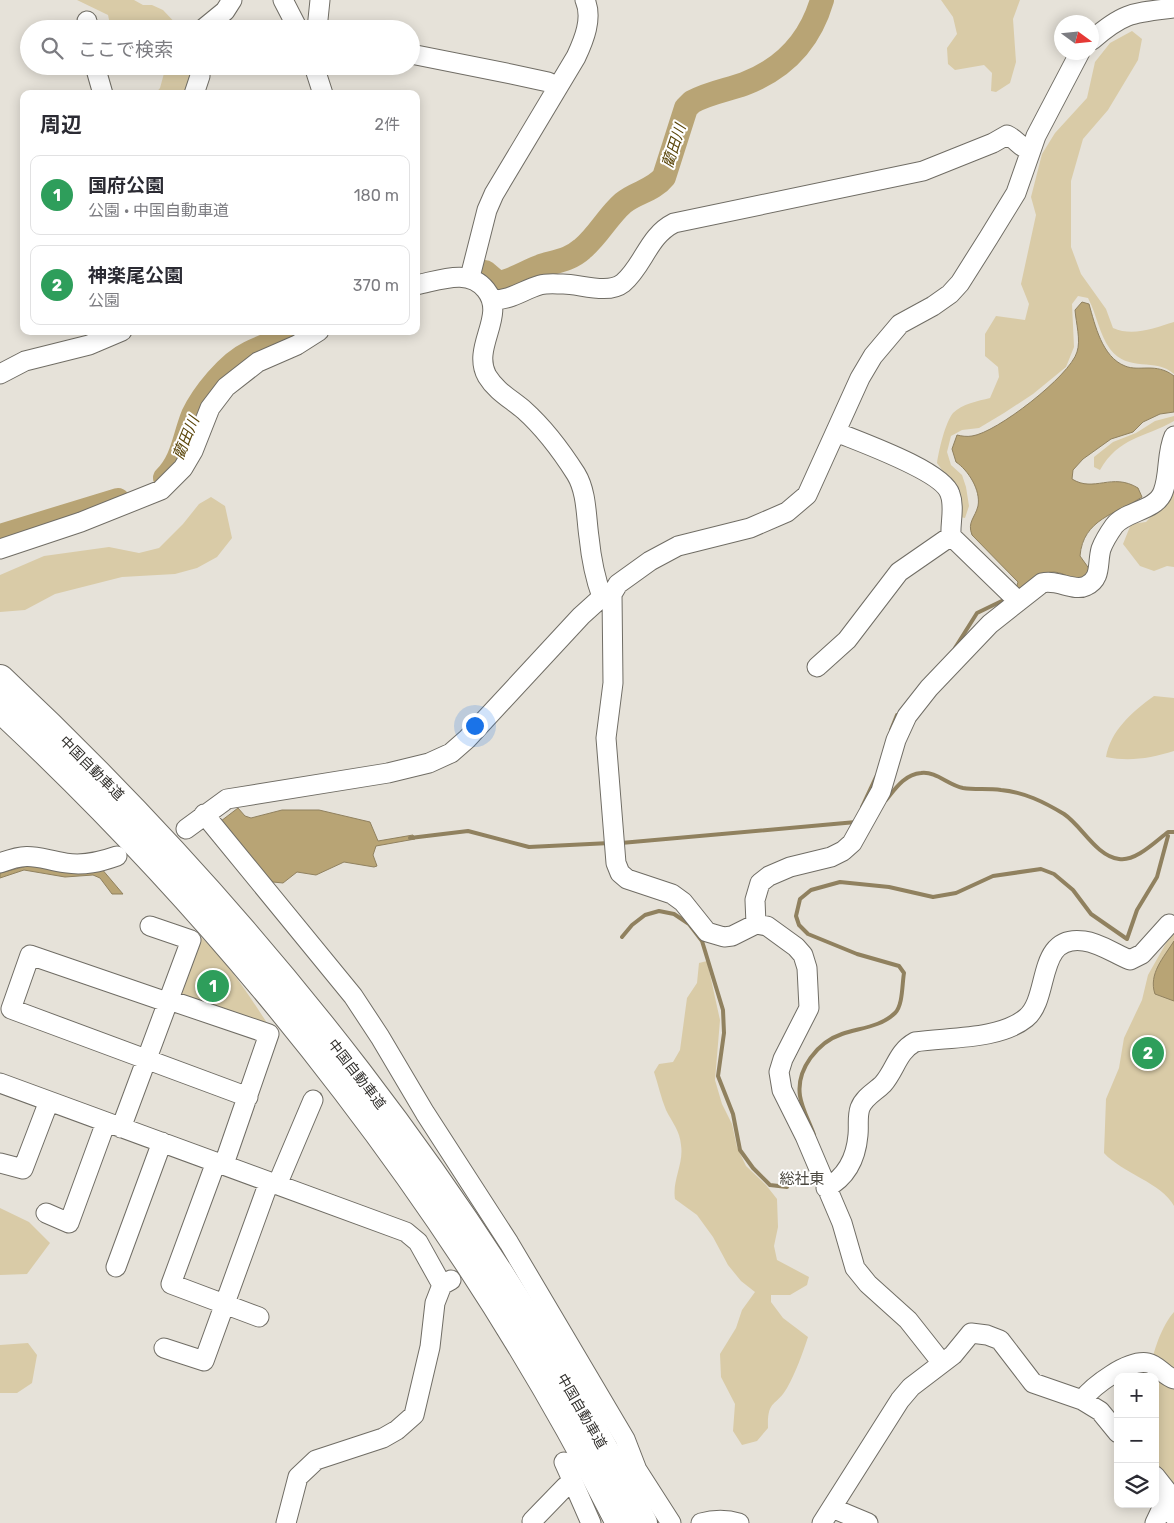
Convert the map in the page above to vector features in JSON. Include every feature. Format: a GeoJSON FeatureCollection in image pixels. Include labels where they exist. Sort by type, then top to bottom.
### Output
{"type":"FeatureCollection","features":[{"type":"Feature","properties":{"kind":"highway","name":"中国自動車道"},"geometry":{"type":"LineString","coordinates":[[0,680],[123,800],[187,870],[321,1026],[384,1108],[472,1233],[537,1333],[585,1415],[643,1523]]}},
{"type":"Feature","properties":{"kind":"highway","name":"中国自動車道"},"geometry":{"type":"LineString","coordinates":[[0,708],[106,812],[174,884],[252,974],[328,1067],[403,1168],[467,1262],[567,1424],[620,1523]]}},
{"type":"Feature","properties":{"kind":"street"},"geometry":{"type":"LineString","coordinates":[[214,20],[225,11],[232,0]]}},
{"type":"Feature","properties":{"kind":"street"},"geometry":{"type":"LineString","coordinates":[[284,0],[294,20]]}},
{"type":"Feature","properties":{"kind":"street"},"geometry":{"type":"LineString","coordinates":[[317,20],[320,0]]}},
{"type":"Feature","properties":{"kind":"street"},"geometry":{"type":"LineString","coordinates":[[470,277],[487,210],[494,194],[576,57],[585,38],[589,2]]}},
{"type":"Feature","properties":{"kind":"street"},"geometry":{"type":"LineString","coordinates":[[1099,34],[1120,18],[1131,13],[1174,8]]}},
{"type":"Feature","properties":{"kind":"street"},"geometry":{"type":"LineString","coordinates":[[420,56],[548,82],[557,86]]}},
{"type":"Feature","properties":{"kind":"street"},"geometry":{"type":"LineString","coordinates":[[186,829],[227,799],[388,773],[429,763],[451,753],[467,740],[618,584],[650,561],[678,546],[750,528],[787,512],[800,503],[815,482],[860,378],[891,332],[900,324],[933,306],[960,283],[1016,193],[1036,136],[1076,60]]}},
{"type":"Feature","properties":{"kind":"street"},"geometry":{"type":"LineString","coordinates":[[98,75],[102,90]]}},
{"type":"Feature","properties":{"kind":"street"},"geometry":{"type":"LineString","coordinates":[[195,90],[200,75]]}},
{"type":"Feature","properties":{"kind":"street"},"geometry":{"type":"LineString","coordinates":[[317,75],[322,90]]}},
{"type":"Feature","properties":{"kind":"street"},"geometry":{"type":"LineString","coordinates":[[326,75],[327,90]]}},
{"type":"Feature","properties":{"kind":"street"},"geometry":{"type":"LineString","coordinates":[[493,300],[506,300],[541,285],[564,284],[612,288],[622,283],[633,271],[662,229],[674,223],[923,171],[993,143],[1007,135],[1013,137],[1023,148],[1030,151]]}},
{"type":"Feature","properties":{"kind":"street"},"geometry":{"type":"LineString","coordinates":[[420,284],[462,276],[470,277],[480,282],[493,300],[494,312],[484,343],[482,360],[487,375],[495,387],[537,423],[576,474],[582,485],[589,540],[607,595],[614,668],[606,738],[616,862],[620,873],[638,884],[672,894],[683,902],[707,932],[715,936],[732,936],[756,924],[767,926],[796,947],[803,955],[807,968],[809,1008],[783,1058],[779,1072],[782,1090],[805,1136],[842,1223],[855,1268],[868,1284],[908,1320],[942,1363]]}},
{"type":"Feature","properties":{"kind":"street"},"geometry":{"type":"LineString","coordinates":[[0,374],[25,362],[89,346],[113,335]]}},
{"type":"Feature","properties":{"kind":"street"},"geometry":{"type":"LineString","coordinates":[[0,548],[81,522],[161,490],[183,468],[193,451],[210,408],[226,387],[258,362],[297,345],[313,335]]}},
{"type":"Feature","properties":{"kind":"street"},"geometry":{"type":"LineString","coordinates":[[836,432],[928,472],[946,484],[952,507],[951,536],[1018,601]]}},
{"type":"Feature","properties":{"kind":"street"},"geometry":{"type":"LineString","coordinates":[[756,924],[755,900],[760,883],[769,876],[790,867],[831,857],[843,851],[852,843],[881,791],[896,740],[907,716],[929,688],[981,633],[1042,583],[1050,581],[1078,588],[1086,586],[1095,579],[1098,572],[1101,549],[1118,521],[1159,500],[1163,492],[1169,448],[1174,436]]}},
{"type":"Feature","properties":{"kind":"street"},"geometry":{"type":"LineString","coordinates":[[817,667],[847,640],[899,572],[951,536]]}},
{"type":"Feature","properties":{"kind":"street"},"geometry":{"type":"LineString","coordinates":[[204,814],[352,996],[504,1247],[625,1439],[637,1470],[671,1523]]}},
{"type":"Feature","properties":{"kind":"street"},"geometry":{"type":"LineString","coordinates":[[0,863],[27,855],[67,863],[89,864],[117,856]]}},
{"type":"Feature","properties":{"kind":"street"},"geometry":{"type":"LineString","coordinates":[[826,1188],[836,1183],[848,1169],[854,1156],[858,1135],[858,1117],[863,1101],[883,1084],[896,1059],[906,1047],[915,1042],[981,1034],[1009,1028],[1026,1018],[1034,1009],[1050,956],[1057,949],[1070,942],[1083,941],[1130,960],[1142,954],[1169,924]]}},
{"type":"Feature","properties":{"kind":"street"},"geometry":{"type":"LineString","coordinates":[[46,1213],[69,1223],[146,1059],[191,940],[150,926]]}},
{"type":"Feature","properties":{"kind":"street"},"geometry":{"type":"LineString","coordinates":[[248,1097],[11,1010],[30,955],[161,1000],[169,1000],[269,1034],[248,1097],[171,1284],[259,1317]]}},
{"type":"Feature","properties":{"kind":"street"},"geometry":{"type":"LineString","coordinates":[[0,1083],[406,1232],[418,1242],[447,1282],[435,1303],[430,1347],[414,1415],[397,1430],[383,1438],[316,1460],[298,1477],[286,1523]]}},
{"type":"Feature","properties":{"kind":"street"},"geometry":{"type":"LineString","coordinates":[[164,1348],[204,1361],[224,1305],[273,1183],[313,1100]]}},
{"type":"Feature","properties":{"kind":"street"},"geometry":{"type":"LineString","coordinates":[[0,1163],[23,1169],[49,1101]]}},
{"type":"Feature","properties":{"kind":"street"},"geometry":{"type":"LineString","coordinates":[[116,1266],[162,1142]]}},
{"type":"Feature","properties":{"kind":"street"},"geometry":{"type":"LineString","coordinates":[[868,1523],[827,1516],[900,1400],[971,1334],[987,1335],[1000,1340],[1032,1383],[1082,1400],[1100,1410],[1114,1428]]}},
{"type":"Feature","properties":{"kind":"street"},"geometry":{"type":"LineString","coordinates":[[1082,1400],[1087,1393],[1117,1371],[1137,1362],[1150,1363],[1174,1380]]}},
{"type":"Feature","properties":{"kind":"street"},"geometry":{"type":"LineString","coordinates":[[564,1462],[591,1523]]}},
{"type":"Feature","properties":{"kind":"street"},"geometry":{"type":"LineString","coordinates":[[532,1520],[573,1482]]}},
{"type":"Feature","properties":{"kind":"street"},"geometry":{"type":"LineString","coordinates":[[1155,1523],[1167,1504],[1159,1485]]}},
{"type":"Feature","properties":{"kind":"street"},"geometry":{"type":"LineString","coordinates":[[701,1523],[712,1520],[730,1520],[739,1523]]}},
{"type":"Feature","properties":{"kind":"shaded area"},"geometry":{"type":"Polygon","coordinates":[[[77,0],[134,0],[143,5],[152,5],[163,10],[172,20],[109,20],[108,15],[77,0]]]}},
{"type":"Feature","properties":{"kind":"shaded area"},"geometry":{"type":"Polygon","coordinates":[[[941,0],[1020,0],[1013,19],[1016,62],[1010,83],[996,92],[991,91],[992,73],[984,65],[955,70],[948,64],[947,48],[957,34],[953,17],[941,0]]]}},
{"type":"Feature","properties":{"kind":"shaded area"},"geometry":{"type":"Polygon","coordinates":[[[1132,31],[1142,39],[1138,60],[1108,110],[1083,139],[1071,181],[1071,247],[1081,274],[1106,309],[1113,328],[1121,331],[1136,332],[1174,322],[1174,374],[1159,366],[1133,363],[1117,356],[1103,337],[1088,298],[1078,296],[1072,304],[1074,347],[1066,367],[1033,394],[979,428],[962,430],[951,436],[947,452],[951,465],[962,475],[969,506],[965,518],[960,517],[947,477],[937,463],[945,430],[950,417],[957,410],[965,405],[990,398],[999,377],[998,367],[985,356],[985,334],[996,316],[1025,320],[1029,304],[1021,284],[1036,215],[1031,197],[1042,154],[1055,133],[1087,98],[1095,62],[1099,60],[1099,57],[1110,43],[1132,31]]]}},
{"type":"Feature","properties":{"kind":"shaded area"},"geometry":{"type":"Polygon","coordinates":[[[164,75],[192,75],[186,90],[158,90],[164,75]]]}},
{"type":"Feature","properties":{"kind":"shaded area"},"geometry":{"type":"Polygon","coordinates":[[[1082,302],[1089,304],[1101,340],[1117,362],[1130,368],[1161,369],[1174,376],[1174,412],[1160,414],[1143,422],[1133,432],[1111,439],[1083,459],[1073,470],[1072,479],[1080,483],[1120,482],[1129,484],[1138,488],[1142,497],[1102,519],[1087,534],[1082,544],[1080,556],[1090,570],[1085,578],[1074,578],[1049,572],[1019,591],[1016,589],[1018,582],[972,535],[970,527],[978,506],[978,493],[969,475],[956,462],[952,449],[957,435],[972,436],[983,433],[998,425],[1031,402],[1061,375],[1077,352],[1078,337],[1075,310],[1082,302]]]}},
{"type":"Feature","properties":{"kind":"shaded area"},"geometry":{"type":"Polygon","coordinates":[[[1174,416],[1174,421],[1124,444],[1107,459],[1100,470],[1094,467],[1094,457],[1113,442],[1136,433],[1155,421],[1174,416]]]}},
{"type":"Feature","properties":{"kind":"shaded area"},"geometry":{"type":"Polygon","coordinates":[[[1174,464],[1174,567],[1167,566],[1154,571],[1140,566],[1123,544],[1131,524],[1146,522],[1163,504],[1174,464]]]}},
{"type":"Feature","properties":{"kind":"shaded area"},"geometry":{"type":"Polygon","coordinates":[[[211,497],[225,506],[232,538],[217,557],[197,568],[175,574],[122,577],[55,594],[25,610],[0,612],[0,575],[44,556],[109,547],[139,553],[159,548],[183,524],[199,504],[211,497]]]}},
{"type":"Feature","properties":{"kind":"shaded area"},"geometry":{"type":"Polygon","coordinates":[[[1154,696],[1174,698],[1174,751],[1140,759],[1106,757],[1113,738],[1124,722],[1154,696]]]}},
{"type":"Feature","properties":{"kind":"shaded area"},"geometry":{"type":"Polygon","coordinates":[[[238,808],[245,816],[251,818],[282,810],[319,810],[370,822],[378,841],[413,835],[415,839],[376,846],[373,855],[377,866],[374,867],[344,862],[316,875],[297,872],[283,883],[273,882],[224,827],[221,821],[238,808]]]}},
{"type":"Feature","properties":{"kind":"shaded area"},"geometry":{"type":"Polygon","coordinates":[[[31,865],[75,873],[101,868],[123,894],[112,894],[100,878],[93,875],[65,877],[24,870],[0,878],[0,873],[31,865]]]}},
{"type":"Feature","properties":{"kind":"shaded area"},"geometry":{"type":"Polygon","coordinates":[[[1174,929],[1174,1206],[1161,1191],[1104,1153],[1106,1099],[1119,1068],[1124,1038],[1142,1000],[1148,975],[1174,929]]]}},
{"type":"Feature","properties":{"kind":"shaded area"},"geometry":{"type":"Polygon","coordinates":[[[201,937],[222,959],[273,1032],[179,996],[201,937]]]}},
{"type":"Feature","properties":{"kind":"shaded area"},"geometry":{"type":"Polygon","coordinates":[[[1174,941],[1174,1001],[1155,994],[1153,987],[1158,966],[1174,941]]]}},
{"type":"Feature","properties":{"kind":"shaded area"},"geometry":{"type":"Polygon","coordinates":[[[707,961],[720,1020],[715,1080],[722,1104],[732,1124],[737,1147],[746,1166],[766,1185],[777,1199],[778,1227],[774,1246],[777,1260],[809,1277],[807,1285],[790,1295],[771,1295],[771,1302],[783,1318],[808,1337],[790,1382],[769,1412],[768,1428],[757,1441],[742,1445],[733,1431],[735,1404],[721,1377],[720,1354],[736,1328],[742,1310],[755,1292],[741,1281],[728,1265],[713,1237],[697,1215],[675,1199],[675,1185],[681,1159],[680,1140],[664,1105],[654,1072],[659,1064],[673,1062],[680,1050],[687,998],[697,983],[699,963],[707,961]]]}},
{"type":"Feature","properties":{"kind":"shaded area"},"geometry":{"type":"Polygon","coordinates":[[[0,1208],[29,1222],[50,1243],[27,1274],[0,1275],[0,1208]]]}},
{"type":"Feature","properties":{"kind":"shaded area"},"geometry":{"type":"Polygon","coordinates":[[[1174,1312],[1174,1497],[1159,1479],[1159,1373],[1151,1373],[1154,1352],[1169,1318],[1174,1312]]]}},
{"type":"Feature","properties":{"kind":"shaded area"},"geometry":{"type":"Polygon","coordinates":[[[28,1343],[37,1355],[32,1383],[17,1393],[0,1393],[0,1345],[28,1343]]]}},
{"type":"Feature","properties":{"kind":"waterway","name":"藺田川"},"geometry":{"type":"LineString","coordinates":[[485,272],[498,283],[504,282],[538,267],[569,257],[582,249],[623,203],[660,182],[664,177],[686,108],[698,99],[758,78],[783,62],[803,41],[817,15],[822,0]]}},
{"type":"Feature","properties":{"kind":"waterway","name":"藺田川"},"geometry":{"type":"LineString","coordinates":[[165,478],[176,464],[193,415],[217,380],[241,358],[290,335]]}},
{"type":"Feature","properties":{"kind":"waterway","name":"藺田川"},"geometry":{"type":"LineString","coordinates":[[0,536],[118,500]]}},
{"type":"Feature","properties":{"kind":"waterway"},"geometry":{"type":"LineString","coordinates":[[955,648],[977,613],[1006,599]]}},
{"type":"Feature","properties":{"kind":"waterway"},"geometry":{"type":"LineString","coordinates":[[891,730],[897,715]]}},
{"type":"Feature","properties":{"kind":"waterway"},"geometry":{"type":"LineString","coordinates":[[886,800],[905,779],[921,773],[932,774],[963,788],[996,789],[1026,795],[1064,814],[1071,819],[1096,847],[1111,857],[1119,859],[1132,857],[1151,846],[1168,832],[1174,832]]}},
{"type":"Feature","properties":{"kind":"waterway"},"geometry":{"type":"LineString","coordinates":[[862,807],[876,777]]}},
{"type":"Feature","properties":{"kind":"waterway"},"geometry":{"type":"LineString","coordinates":[[621,843],[856,822]]}},
{"type":"Feature","properties":{"kind":"waterway"},"geometry":{"type":"LineString","coordinates":[[410,838],[468,831],[529,847],[610,843]]}},
{"type":"Feature","properties":{"kind":"waterway"},"geometry":{"type":"LineString","coordinates":[[814,1135],[800,1096],[801,1076],[805,1067],[817,1050],[833,1038],[877,1024],[895,1013],[901,1000],[904,973],[899,966],[857,954],[808,934],[799,925],[796,916],[800,899],[811,890],[840,882],[889,887],[933,897],[956,893],[993,876],[1041,869],[1054,874],[1073,890],[1091,914],[1127,939],[1137,910],[1157,877],[1168,836]]}},
{"type":"Feature","properties":{"kind":"waterway"},"geometry":{"type":"LineString","coordinates":[[622,937],[632,925],[645,915],[659,911],[674,914],[689,924],[702,941],[723,1010],[724,1033],[718,1076],[733,1114],[740,1150],[753,1168],[770,1185],[787,1187]]}},
{"type":"Feature","properties":{"kind":"place","name":"国府公園"},"geometry":{"type":"Point","coordinates":[213,986]}},
{"type":"Feature","properties":{"kind":"place","name":"神楽尾公園"},"geometry":{"type":"Point","coordinates":[1148,1053]}},
{"type":"Feature","properties":{"kind":"district","name":"総社東"},"geometry":{"type":"Point","coordinates":[802,1179]}}]}
